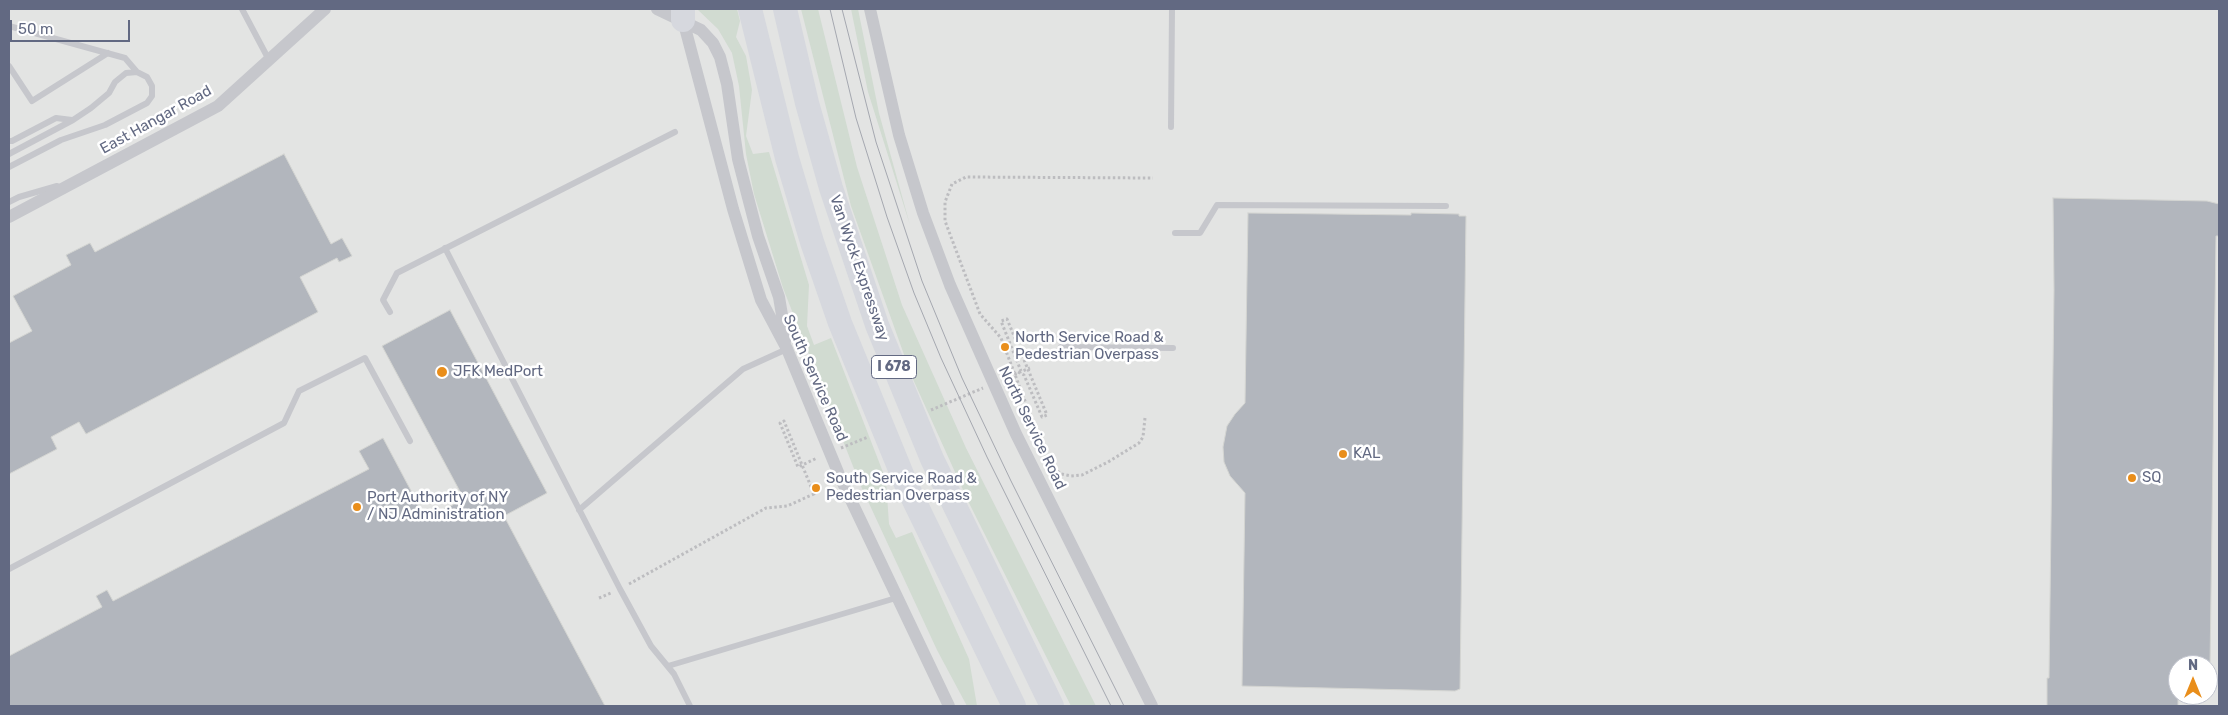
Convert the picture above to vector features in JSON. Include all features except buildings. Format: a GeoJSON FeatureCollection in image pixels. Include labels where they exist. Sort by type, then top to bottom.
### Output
{"type":"FeatureCollection","features":[{"type":"Feature","properties":{"kind":"highway","name":"I 678"},"geometry":{"type":"LineString","coordinates":[[750,9],[787,158],[812,242],[840,323],[906,484],[1014,706]]}},
{"type":"Feature","properties":{"kind":"highway","name":"Van Wyck Expressway"},"geometry":{"type":"LineString","coordinates":[[785,9],[805,94],[831,188],[877,325],[932,459],[1052,706]]}},
{"type":"Feature","properties":{"kind":"street","name":"East Hangar Road"},"geometry":{"type":"LineString","coordinates":[[9,217],[218,106],[325,9]]}},
{"type":"Feature","properties":{"kind":"street"},"geometry":{"type":"LineString","coordinates":[[657,9],[683,14],[707,35],[717,49],[723,65],[738,159],[758,236],[778,297],[787,349]]}},
{"type":"Feature","properties":{"kind":"street","name":"North Service Road"},"geometry":{"type":"LineString","coordinates":[[870,9],[881,62],[902,142],[932,240],[950,286],[1016,434],[1152,706]]}},
{"type":"Feature","properties":{"kind":"street","name":"South Service Road"},"geometry":{"type":"LineString","coordinates":[[683,14],[733,209],[761,300],[787,349],[840,477],[949,706]]}},
{"type":"Feature","properties":{"kind":"lane"},"geometry":{"type":"LineString","coordinates":[[242,9],[269,60]]}},
{"type":"Feature","properties":{"kind":"lane"},"geometry":{"type":"LineString","coordinates":[[1171,127],[1172,9]]}},
{"type":"Feature","properties":{"kind":"lane"},"geometry":{"type":"LineString","coordinates":[[9,26],[126,58],[137,72]]}},
{"type":"Feature","properties":{"kind":"lane"},"geometry":{"type":"LineString","coordinates":[[9,66],[32,101],[108,53]]}},
{"type":"Feature","properties":{"kind":"lane"},"geometry":{"type":"LineString","coordinates":[[9,154],[73,120],[109,93],[115,82],[126,73],[137,72],[147,76],[152,86],[152,96],[147,103],[105,125],[62,140],[9,167]]}},
{"type":"Feature","properties":{"kind":"lane"},"geometry":{"type":"LineString","coordinates":[[9,141],[56,118],[73,120]]}},
{"type":"Feature","properties":{"kind":"lane"},"geometry":{"type":"LineString","coordinates":[[390,312],[383,300],[397,273],[675,132]]}},
{"type":"Feature","properties":{"kind":"lane"},"geometry":{"type":"LineString","coordinates":[[9,202],[19,197],[79,180]]}},
{"type":"Feature","properties":{"kind":"lane"},"geometry":{"type":"LineString","coordinates":[[1175,233],[1200,233],[1217,205],[1446,206]]}},
{"type":"Feature","properties":{"kind":"lane"},"geometry":{"type":"LineString","coordinates":[[445,248],[620,589],[651,646],[668,666],[690,706]]}},
{"type":"Feature","properties":{"kind":"lane"},"geometry":{"type":"LineString","coordinates":[[1062,347],[1173,348]]}},
{"type":"Feature","properties":{"kind":"lane"},"geometry":{"type":"LineString","coordinates":[[579,510],[743,369],[787,349]]}},
{"type":"Feature","properties":{"kind":"lane"},"geometry":{"type":"LineString","coordinates":[[9,569],[284,422],[298,392],[365,358],[410,441]]}},
{"type":"Feature","properties":{"kind":"lane"},"geometry":{"type":"LineString","coordinates":[[668,666],[896,598]]}},
{"type":"Feature","properties":{"kind":"path"},"geometry":{"type":"LineString","coordinates":[[1145,418],[1143,437],[1132,449],[1082,475],[1071,476],[1061,474],[1052,466],[1046,456],[1001,338],[980,314],[944,221],[945,202],[952,184],[966,177],[989,175],[1153,178]]}},
{"type":"Feature","properties":{"kind":"path"},"geometry":{"type":"LineString","coordinates":[[1014,369],[1024,375],[1042,417],[1047,415],[1007,319],[1001,322],[1021,371]]}},
{"type":"Feature","properties":{"kind":"path"},"geometry":{"type":"LineString","coordinates":[[599,598],[620,589],[766,508],[787,506],[814,494],[784,421],[780,423],[798,466]]}},
{"type":"Feature","properties":{"kind":"shaded area"},"geometry":{"type":"Polygon","coordinates":[[[9,9],[2219,9],[2219,706],[9,706],[9,9]]]}},
{"type":"Feature","properties":{"kind":"shaded area"},"geometry":{"type":"Polygon","coordinates":[[[697,9],[737,9],[740,21],[736,37],[746,56],[752,90],[746,136],[753,154],[769,152],[809,285],[807,326],[814,345],[831,338],[886,480],[889,524],[896,538],[912,532],[969,659],[977,706],[967,706],[937,650],[860,484],[783,288],[754,194],[746,154],[739,86],[732,53],[718,29],[697,9]]]}},
{"type":"Feature","properties":{"kind":"shaded area"},"geometry":{"type":"Polygon","coordinates":[[[801,9],[818,9],[857,167],[902,305],[966,448],[1096,706],[1071,706],[969,503],[912,377],[851,206],[801,9]]]}},
{"type":"Feature","properties":{"kind":"shaded area"},"geometry":{"type":"Polygon","coordinates":[[[851,9],[858,9],[879,113],[910,225],[868,92],[851,9]]]}},
{"type":"Feature","properties":{"kind":"tram line"},"geometry":{"type":"LineString","coordinates":[[830,9],[856,118],[887,217],[914,293],[941,358],[987,457],[1111,706]]}},
{"type":"Feature","properties":{"kind":"tram line"},"geometry":{"type":"LineString","coordinates":[[842,9],[876,142],[922,281],[962,378],[1011,481],[1124,706]]}},
{"type":"Feature","properties":{"kind":"place","name":"North Service Road & Pedestrian Overpass"},"geometry":{"type":"Point","coordinates":[1005,347]}},
{"type":"Feature","properties":{"kind":"place","name":"JFK MedPort"},"geometry":{"type":"Point","coordinates":[442,372]}},
{"type":"Feature","properties":{"kind":"place","name":"KAL"},"geometry":{"type":"Point","coordinates":[1343,454]}},
{"type":"Feature","properties":{"kind":"place","name":"SQ"},"geometry":{"type":"Point","coordinates":[2132,478]}},
{"type":"Feature","properties":{"kind":"place","name":"South Service Road & Pedestrian Overpass"},"geometry":{"type":"Point","coordinates":[816,488]}},
{"type":"Feature","properties":{"kind":"place","name":"Port Authority of NY / NJ Administration"},"geometry":{"type":"Point","coordinates":[357,507]}}]}
